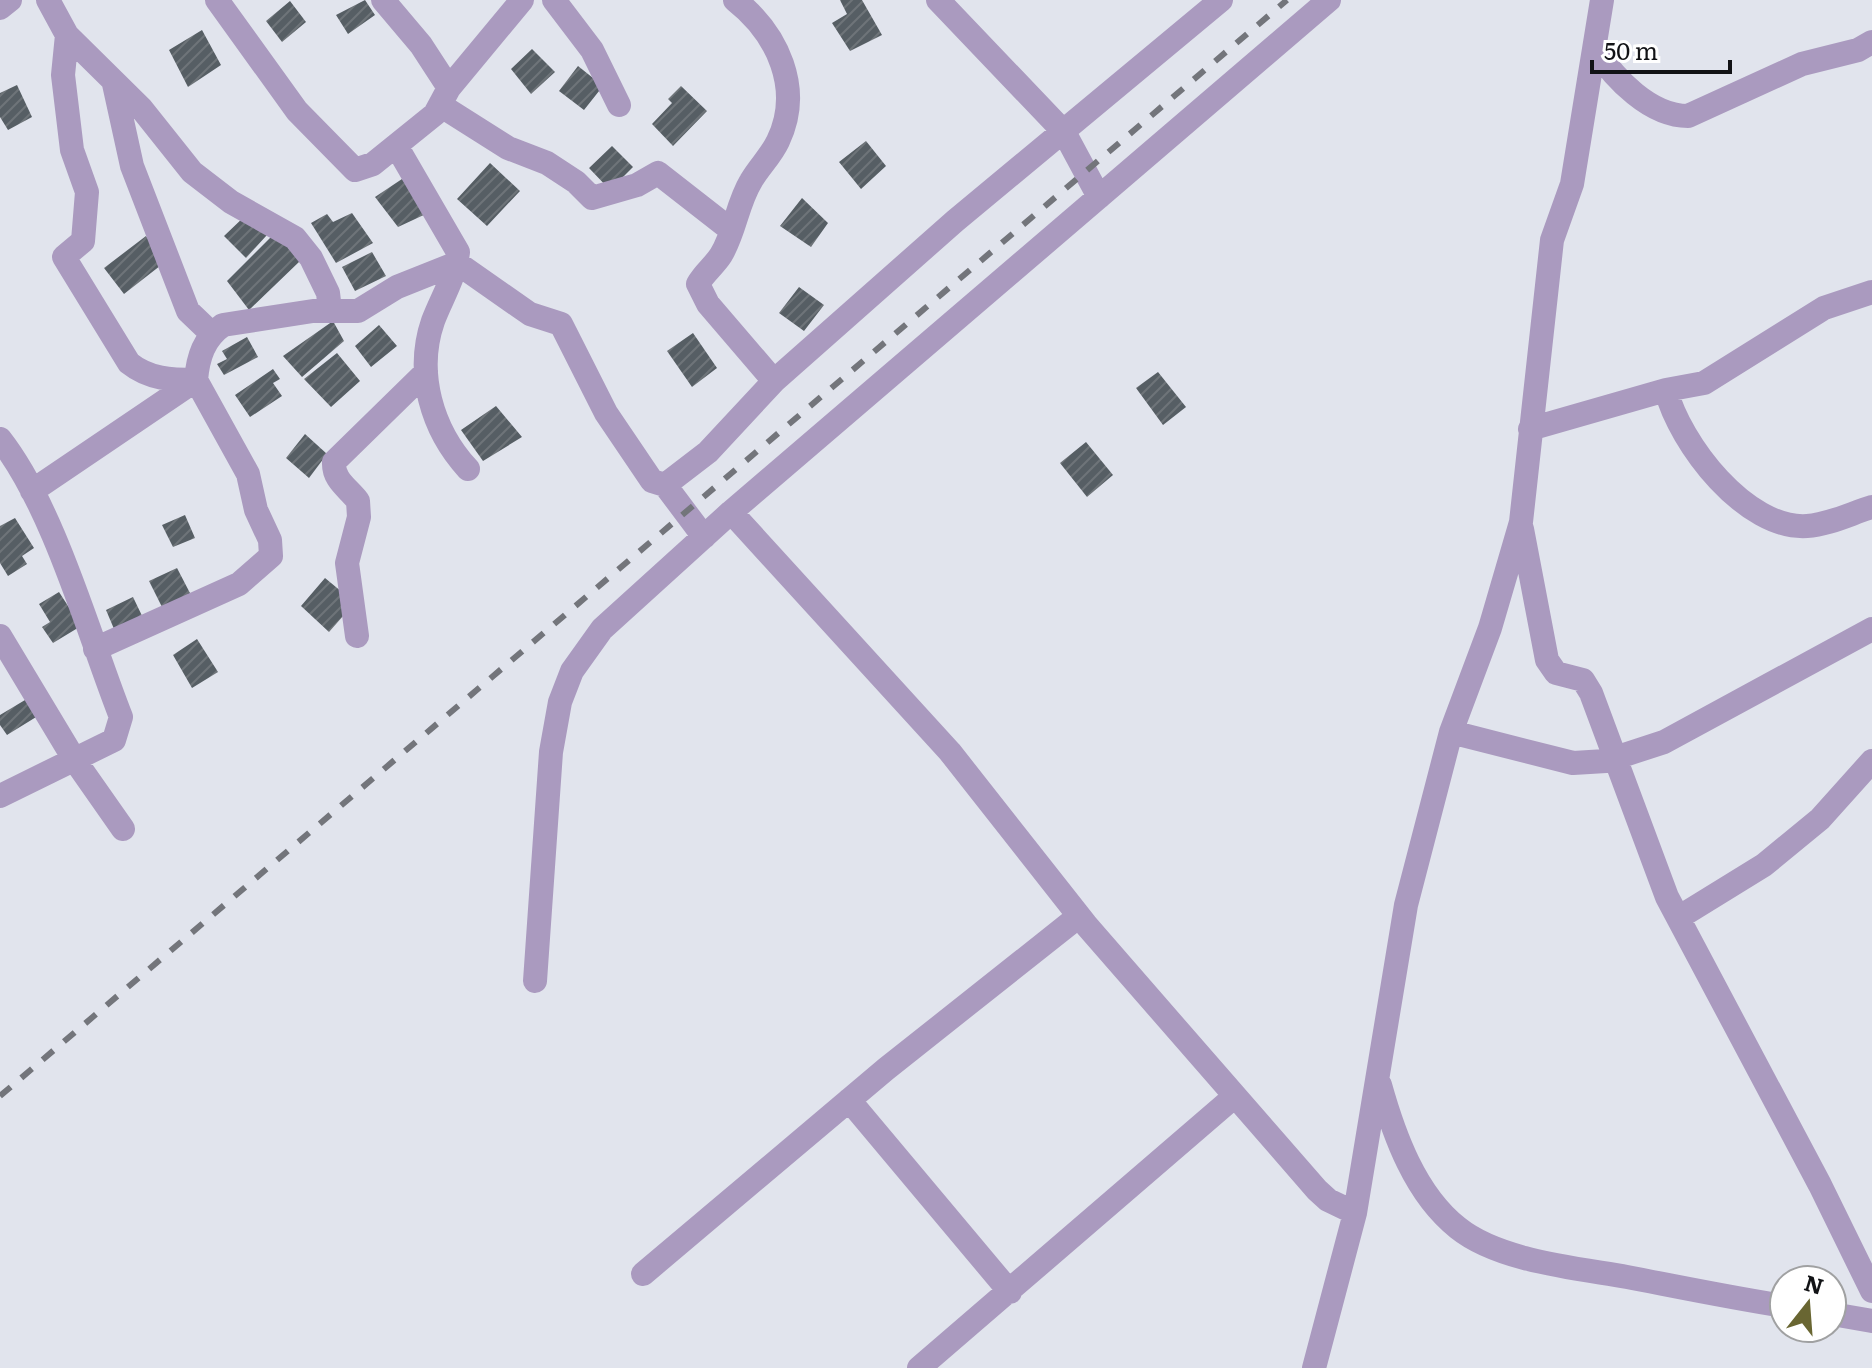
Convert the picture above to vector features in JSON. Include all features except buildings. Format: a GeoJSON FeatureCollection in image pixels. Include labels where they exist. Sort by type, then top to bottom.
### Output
{"type":"FeatureCollection","features":[{"type":"Feature","properties":{"kind":"street"},"geometry":{"type":"LineString","coordinates":[[0,8],[10,0]]}},
{"type":"Feature","properties":{"kind":"street"},"geometry":{"type":"LineString","coordinates":[[48,0],[67,35],[161,131],[192,172],[231,202],[295,238],[317,270],[328,293],[330,310]]}},
{"type":"Feature","properties":{"kind":"street"},"geometry":{"type":"LineString","coordinates":[[217,0],[297,111],[355,170],[365,169],[397,147],[435,114],[444,96],[522,0]]}},
{"type":"Feature","properties":{"kind":"street"},"geometry":{"type":"LineString","coordinates":[[383,0],[421,45],[444,96],[508,148],[547,163],[576,182],[592,198],[637,185],[658,173],[731,230]]}},
{"type":"Feature","properties":{"kind":"street"},"geometry":{"type":"LineString","coordinates":[[554,0],[592,50],[619,105]]}},
{"type":"Feature","properties":{"kind":"street"},"geometry":{"type":"LineString","coordinates":[[735,0],[757,23],[783,62],[790,93],[785,125],[777,145],[743,196],[720,257],[698,284],[699,292],[774,381]]}},
{"type":"Feature","properties":{"kind":"street"},"geometry":{"type":"LineString","coordinates":[[938,0],[1064,132],[1099,197]]}},
{"type":"Feature","properties":{"kind":"street"},"geometry":{"type":"LineString","coordinates":[[665,485],[708,452],[774,381],[955,221],[1221,0]]}},
{"type":"Feature","properties":{"kind":"street"},"geometry":{"type":"LineString","coordinates":[[535,981],[551,752],[564,692],[572,671],[602,629],[731,512],[1329,0]]}},
{"type":"Feature","properties":{"kind":"street"},"geometry":{"type":"LineString","coordinates":[[1314,1368],[1355,1213],[1406,905],[1451,732],[1490,628],[1521,522],[1552,240],[1572,184],[1602,0]]}},
{"type":"Feature","properties":{"kind":"street"},"geometry":{"type":"LineString","coordinates":[[67,35],[63,75],[72,150],[87,192],[87,206],[83,241],[64,257],[129,363],[142,373],[168,380],[196,380]]}},
{"type":"Feature","properties":{"kind":"street"},"geometry":{"type":"LineString","coordinates":[[1595,49],[1607,68],[1643,98],[1672,116],[1688,116],[1802,64],[1858,50],[1872,42]]}},
{"type":"Feature","properties":{"kind":"street"},"geometry":{"type":"LineString","coordinates":[[114,84],[132,166],[188,311],[211,333]]}},
{"type":"Feature","properties":{"kind":"street"},"geometry":{"type":"LineString","coordinates":[[397,147],[454,239],[457,263],[432,326],[425,359],[442,437],[468,469]]}},
{"type":"Feature","properties":{"kind":"street"},"geometry":{"type":"LineString","coordinates":[[95,649],[239,584],[271,556],[270,540],[256,510],[248,474],[196,380],[198,364],[211,333],[223,325],[249,319],[330,310],[358,311],[397,287],[457,263]]}},
{"type":"Feature","properties":{"kind":"street"},"geometry":{"type":"LineString","coordinates":[[457,263],[530,314],[561,324],[606,413],[652,481],[665,485],[704,537]]}},
{"type":"Feature","properties":{"kind":"street"},"geometry":{"type":"LineString","coordinates":[[1530,429],[1666,390],[1704,383],[1824,308],[1872,292]]}},
{"type":"Feature","properties":{"kind":"street"},"geometry":{"type":"LineString","coordinates":[[357,636],[347,563],[359,517],[358,501],[340,483],[334,471],[334,462],[426,372]]}},
{"type":"Feature","properties":{"kind":"street"},"geometry":{"type":"LineString","coordinates":[[32,491],[196,380]]}},
{"type":"Feature","properties":{"kind":"street"},"geometry":{"type":"LineString","coordinates":[[1666,390],[1671,411],[1685,434],[1710,468],[1755,513],[1785,524],[1808,526],[1872,507]]}},
{"type":"Feature","properties":{"kind":"street"},"geometry":{"type":"LineString","coordinates":[[0,439],[19,463],[32,491],[121,717],[119,732],[114,740],[0,796]]}},
{"type":"Feature","properties":{"kind":"street"},"geometry":{"type":"LineString","coordinates":[[731,512],[950,752],[1079,916],[1317,1190],[1328,1200],[1355,1213]]}},
{"type":"Feature","properties":{"kind":"street"},"geometry":{"type":"LineString","coordinates":[[1521,522],[1547,660],[1556,673],[1583,680],[1591,693],[1678,918],[1820,1185],[1872,1291]]}},
{"type":"Feature","properties":{"kind":"street"},"geometry":{"type":"LineString","coordinates":[[1451,732],[1573,763],[1591,764],[1615,759],[1664,742],[1872,629]]}},
{"type":"Feature","properties":{"kind":"street"},"geometry":{"type":"LineString","coordinates":[[0,636],[74,759],[123,829]]}},
{"type":"Feature","properties":{"kind":"street"},"geometry":{"type":"LineString","coordinates":[[1678,918],[1784,849],[1820,819],[1872,761]]}},
{"type":"Feature","properties":{"kind":"street"},"geometry":{"type":"LineString","coordinates":[[643,1274],[849,1100],[1079,916]]}},
{"type":"Feature","properties":{"kind":"street"},"geometry":{"type":"LineString","coordinates":[[1379,1079],[1392,1125],[1410,1164],[1425,1192],[1458,1228],[1492,1247],[1544,1261],[1768,1303]]}},
{"type":"Feature","properties":{"kind":"street"},"geometry":{"type":"LineString","coordinates":[[919,1368],[1235,1096]]}},
{"type":"Feature","properties":{"kind":"street"},"geometry":{"type":"LineString","coordinates":[[849,1100],[1010,1292]]}},
{"type":"Feature","properties":{"kind":"street"},"geometry":{"type":"LineString","coordinates":[[1848,1317],[1872,1321]]}},
{"type":"Feature","properties":{"kind":"railway"},"geometry":{"type":"LineString","coordinates":[[0,1096],[1287,0]]}}]}
